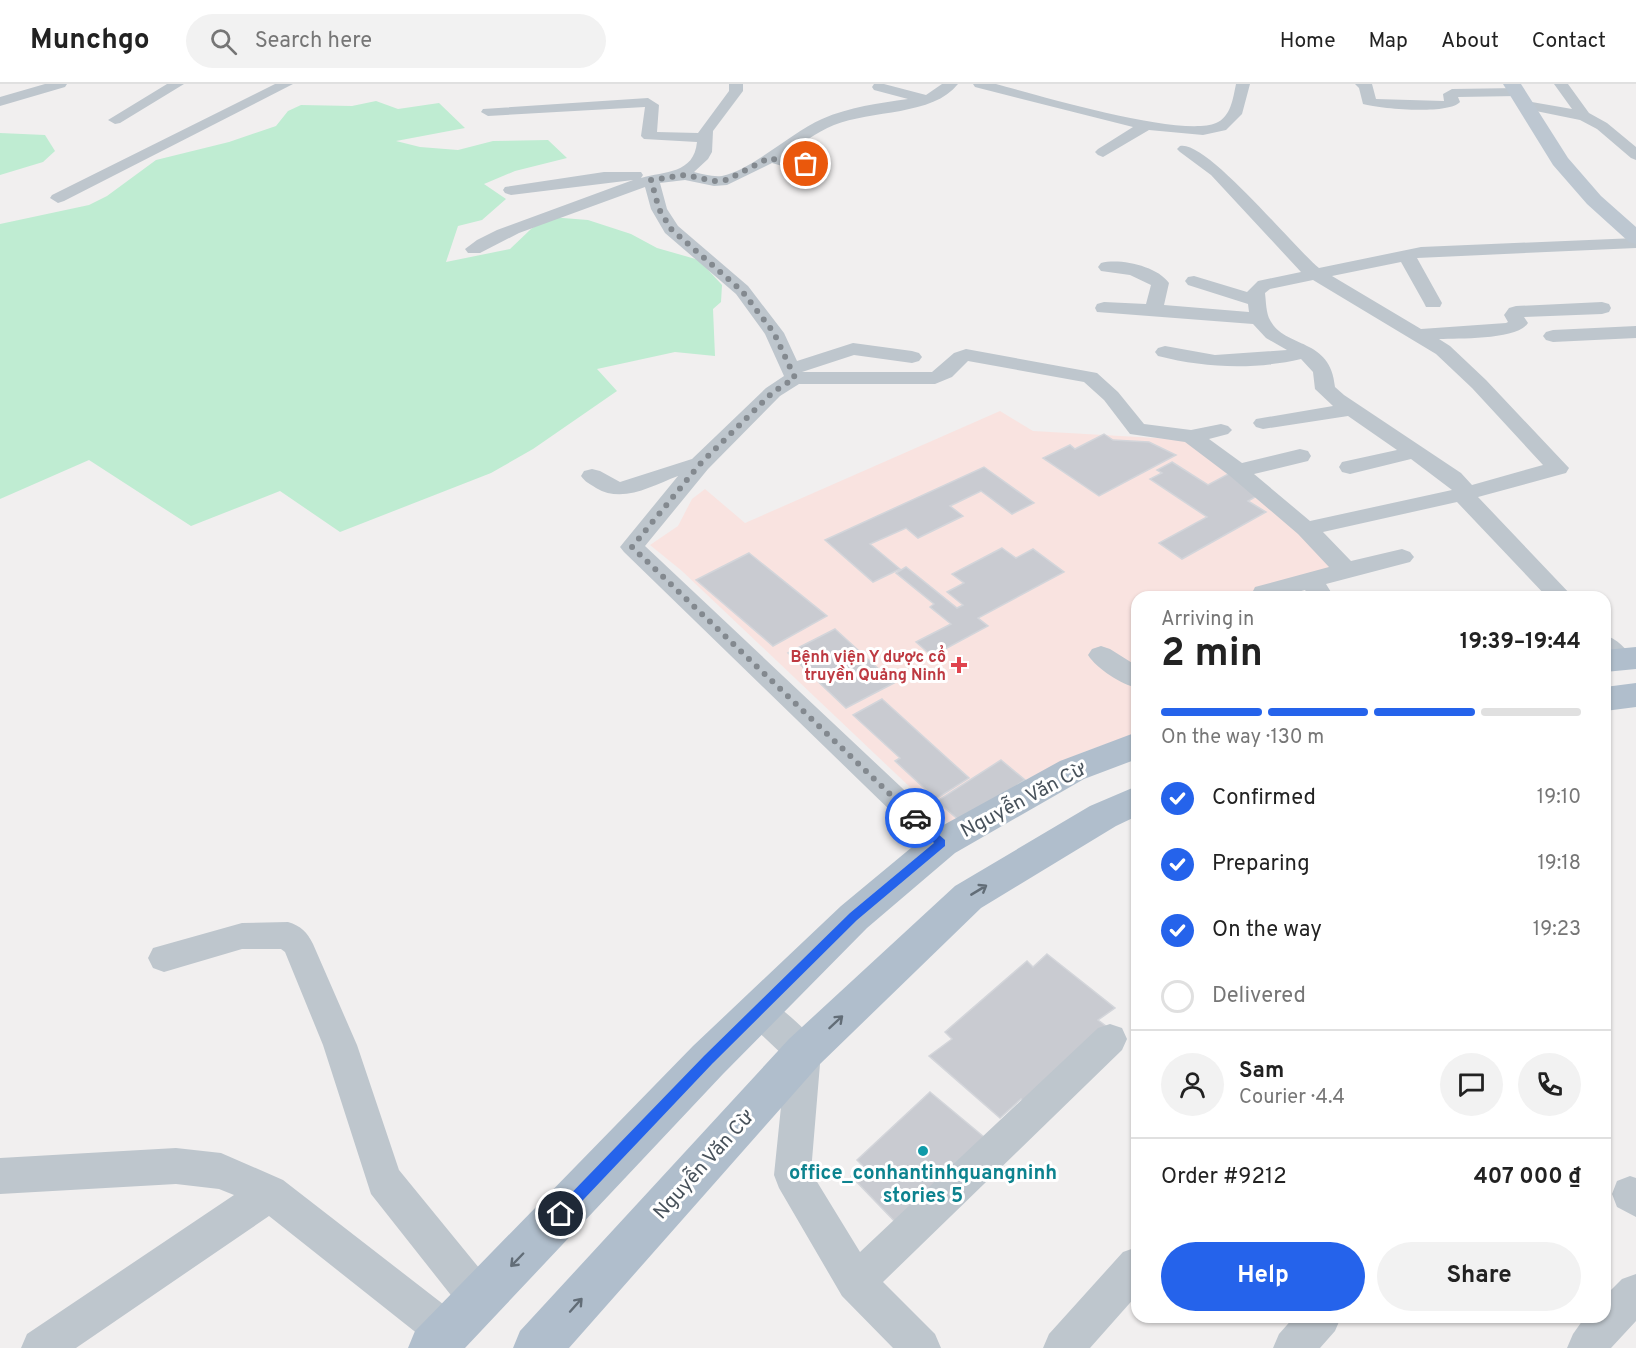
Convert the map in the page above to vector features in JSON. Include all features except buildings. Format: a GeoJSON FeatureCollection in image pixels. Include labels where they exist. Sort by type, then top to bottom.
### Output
{"type":"FeatureCollection","features":[{"type":"Feature","properties":{"kind":"main road"},"geometry":{"type":"LineString","coordinates":[[1519,94],[1560,161],[1594,200],[1636,238]]}},
{"type":"Feature","properties":{"kind":"main road"},"geometry":{"type":"LineString","coordinates":[[1611,698],[1636,695]]}},
{"type":"Feature","properties":{"kind":"main road","name":"Nguyễn Văn Cừ"},"geometry":{"type":"LineString","coordinates":[[440,1340],[708,1060],[854,917],[942,843],[1072,770],[1131,747]]}},
{"type":"Feature","properties":{"kind":"main road","name":"Nguyễn Văn Cừ"},"geometry":{"type":"LineString","coordinates":[[537,1348],[804,1052],[968,897],[1103,816],[1131,803]]}},
{"type":"Feature","properties":{"kind":"street"},"geometry":{"type":"LineString","coordinates":[[0,102],[60,84]]}},
{"type":"Feature","properties":{"kind":"street"},"geometry":{"type":"LineString","coordinates":[[115,120],[177,84]]}},
{"type":"Feature","properties":{"kind":"street"},"geometry":{"type":"LineString","coordinates":[[58,198],[285,84]]}},
{"type":"Feature","properties":{"kind":"street"},"geometry":{"type":"LineString","coordinates":[[474,249],[485,241],[630,185],[669,178],[687,170],[697,163],[704,152],[706,131],[736,91],[736,84]]}},
{"type":"Feature","properties":{"kind":"street"},"geometry":{"type":"LineString","coordinates":[[511,190],[541,189],[620,175],[727,180],[769,158],[827,122],[866,110],[928,100],[951,84]]}},
{"type":"Feature","properties":{"kind":"street"},"geometry":{"type":"LineString","coordinates":[[980,84],[1146,125],[1193,131],[1212,131],[1221,128],[1237,111],[1243,84]]}},
{"type":"Feature","properties":{"kind":"street"},"geometry":{"type":"LineString","coordinates":[[1362,84],[1366,86],[1368,101],[1376,103],[1446,105],[1453,102],[1450,94],[1452,93],[1519,94],[1584,116],[1602,126],[1636,155]]}},
{"type":"Feature","properties":{"kind":"street"},"geometry":{"type":"LineString","coordinates":[[1561,84],[1584,116]]}},
{"type":"Feature","properties":{"kind":"street"},"geometry":{"type":"LineString","coordinates":[[879,87],[928,100]]}},
{"type":"Feature","properties":{"kind":"street"},"geometry":{"type":"LineString","coordinates":[[488,112],[648,102],[652,105],[649,136],[704,138]]}},
{"type":"Feature","properties":{"kind":"street"},"geometry":{"type":"LineString","coordinates":[[1103,152],[1146,125]]}},
{"type":"Feature","properties":{"kind":"street"},"geometry":{"type":"LineString","coordinates":[[1602,126],[1636,132]]}},
{"type":"Feature","properties":{"kind":"street"},"geometry":{"type":"LineString","coordinates":[[1185,149],[1217,172],[1297,259],[1315,274],[1443,350],[1479,384],[1558,468],[1465,493],[1306,529]]}},
{"type":"Feature","properties":{"kind":"street"},"geometry":{"type":"LineString","coordinates":[[769,158],[806,164]]}},
{"type":"Feature","properties":{"kind":"street"},"geometry":{"type":"LineString","coordinates":[[669,178],[659,209],[671,229],[742,291],[774,333],[793,373]]}},
{"type":"Feature","properties":{"kind":"street"},"geometry":{"type":"LineString","coordinates":[[1555,591],[1453,478],[1325,389],[1324,372],[1318,361],[1265,330],[1258,310],[1256,291],[1264,285],[1406,255],[1460,249],[1636,243]]}},
{"type":"Feature","properties":{"kind":"street"},"geometry":{"type":"LineString","coordinates":[[1406,255],[1433,303]]}},
{"type":"Feature","properties":{"kind":"street"},"geometry":{"type":"LineString","coordinates":[[1107,267],[1120,267],[1157,280],[1160,283],[1154,310]]}},
{"type":"Feature","properties":{"kind":"street"},"geometry":{"type":"LineString","coordinates":[[1194,281],[1258,310]]}},
{"type":"Feature","properties":{"kind":"street"},"geometry":{"type":"LineString","coordinates":[[1104,308],[1258,310]]}},
{"type":"Feature","properties":{"kind":"street"},"geometry":{"type":"LineString","coordinates":[[1420,335],[1511,328],[1519,323],[1513,315],[1515,312],[1602,308]]}},
{"type":"Feature","properties":{"kind":"street"},"geometry":{"type":"LineString","coordinates":[[1553,336],[1636,332]]}},
{"type":"Feature","properties":{"kind":"street"},"geometry":{"type":"LineString","coordinates":[[912,357],[853,349],[793,373],[700,464],[632,547],[942,843]]}},
{"type":"Feature","properties":{"kind":"street"},"geometry":{"type":"LineString","coordinates":[[1165,352],[1215,361],[1279,358],[1304,352]]}},
{"type":"Feature","properties":{"kind":"street"},"geometry":{"type":"LineString","coordinates":[[793,373],[935,378],[948,373],[959,357],[975,356],[1090,377],[1111,396],[1137,430],[1191,436],[1221,430]]}},
{"type":"Feature","properties":{"kind":"street"},"geometry":{"type":"LineString","coordinates":[[1263,423],[1351,409]]}},
{"type":"Feature","properties":{"kind":"street"},"geometry":{"type":"LineString","coordinates":[[1191,436],[1238,471],[1306,529],[1346,570]]}},
{"type":"Feature","properties":{"kind":"street"},"geometry":{"type":"LineString","coordinates":[[1350,467],[1415,452]]}},
{"type":"Feature","properties":{"kind":"street"},"geometry":{"type":"LineString","coordinates":[[1238,471],[1300,456]]}},
{"type":"Feature","properties":{"kind":"street"},"geometry":{"type":"LineString","coordinates":[[592,476],[614,489],[622,489],[675,470],[700,464]]}},
{"type":"Feature","properties":{"kind":"street"},"geometry":{"type":"LineString","coordinates":[[1285,591],[1317,588],[1346,570],[1402,557]]}},
{"type":"Feature","properties":{"kind":"street"},"geometry":{"type":"LineString","coordinates":[[1101,655],[1131,675]]}},
{"type":"Feature","properties":{"kind":"street"},"geometry":{"type":"LineString","coordinates":[[164,958],[242,936],[288,935],[297,944],[340,1045],[384,1181],[479,1299]]}},
{"type":"Feature","properties":{"kind":"street"},"geometry":{"type":"LineString","coordinates":[[759,1011],[804,1052],[792,1175],[856,1282],[921,1348]]}},
{"type":"Feature","properties":{"kind":"street"},"geometry":{"type":"LineString","coordinates":[[856,1282],[1110,1039]]}},
{"type":"Feature","properties":{"kind":"street"},"geometry":{"type":"LineString","coordinates":[[0,1176],[176,1166],[221,1171],[270,1193],[440,1340]]}},
{"type":"Feature","properties":{"kind":"street"},"geometry":{"type":"LineString","coordinates":[[41,1348],[270,1193]]}},
{"type":"Feature","properties":{"kind":"street"},"geometry":{"type":"LineString","coordinates":[[1063,1348],[1131,1273]]}},
{"type":"Feature","properties":{"kind":"street"},"geometry":{"type":"LineString","coordinates":[[1611,1317],[1636,1293]]}},
{"type":"Feature","properties":{"kind":"street"},"geometry":{"type":"LineString","coordinates":[[1293,1348],[1316,1323]]}},
{"type":"Feature","properties":{"kind":"shaded area","name":"Bệnh viện Y dược cổ truyền Quảng Ninh"},"geometry":{"type":"Polygon","coordinates":[[[1000,411],[1033,431],[1191,440],[1340,569],[1262,591],[1131,591],[1131,735],[1081,753],[1025,780],[952,827],[682,571],[650,545],[678,526],[692,499],[705,489],[745,523],[1000,411]]]}},
{"type":"Feature","properties":{"kind":"green space"},"geometry":{"type":"Polygon","coordinates":[[[376,101],[398,109],[439,103],[465,128],[396,141],[420,147],[458,150],[493,141],[548,140],[567,158],[515,171],[484,184],[506,199],[482,220],[458,226],[446,262],[510,249],[531,229],[550,217],[588,220],[631,234],[657,248],[699,260],[722,285],[721,302],[713,309],[715,356],[675,352],[597,369],[617,391],[533,449],[491,473],[340,532],[280,491],[191,526],[89,460],[0,499],[0,224],[89,205],[107,196],[156,160],[229,142],[276,126],[288,111],[301,105],[352,106],[376,101]]]}},
{"type":"Feature","properties":{"kind":"green space"},"geometry":{"type":"Polygon","coordinates":[[[0,133],[45,135],[55,151],[43,162],[0,175],[0,133]]]}},
{"type":"Feature","properties":{"kind":"way so far"},"geometry":{"type":"LineString","coordinates":[[806,164],[769,158],[727,180],[714,181],[685,175],[651,180],[659,209],[671,229],[742,291],[774,333],[795,378],[773,392],[700,464],[632,547],[915,818]]}},
{"type":"Feature","properties":{"kind":"place","name":"Bệnh viện Y dược cổ truyền Quảng Ninh"},"geometry":{"type":"Point","coordinates":[959,665]}},
{"type":"Feature","properties":{"kind":"place","name":"office_conhantinhquangninh stories 5"},"geometry":{"type":"Point","coordinates":[923,1151]}},
{"type":"Feature","properties":{"kind":"route"},"geometry":{"type":"LineString","coordinates":[[561,1214],[708,1060],[854,917],[942,843],[915,818]]}}]}
